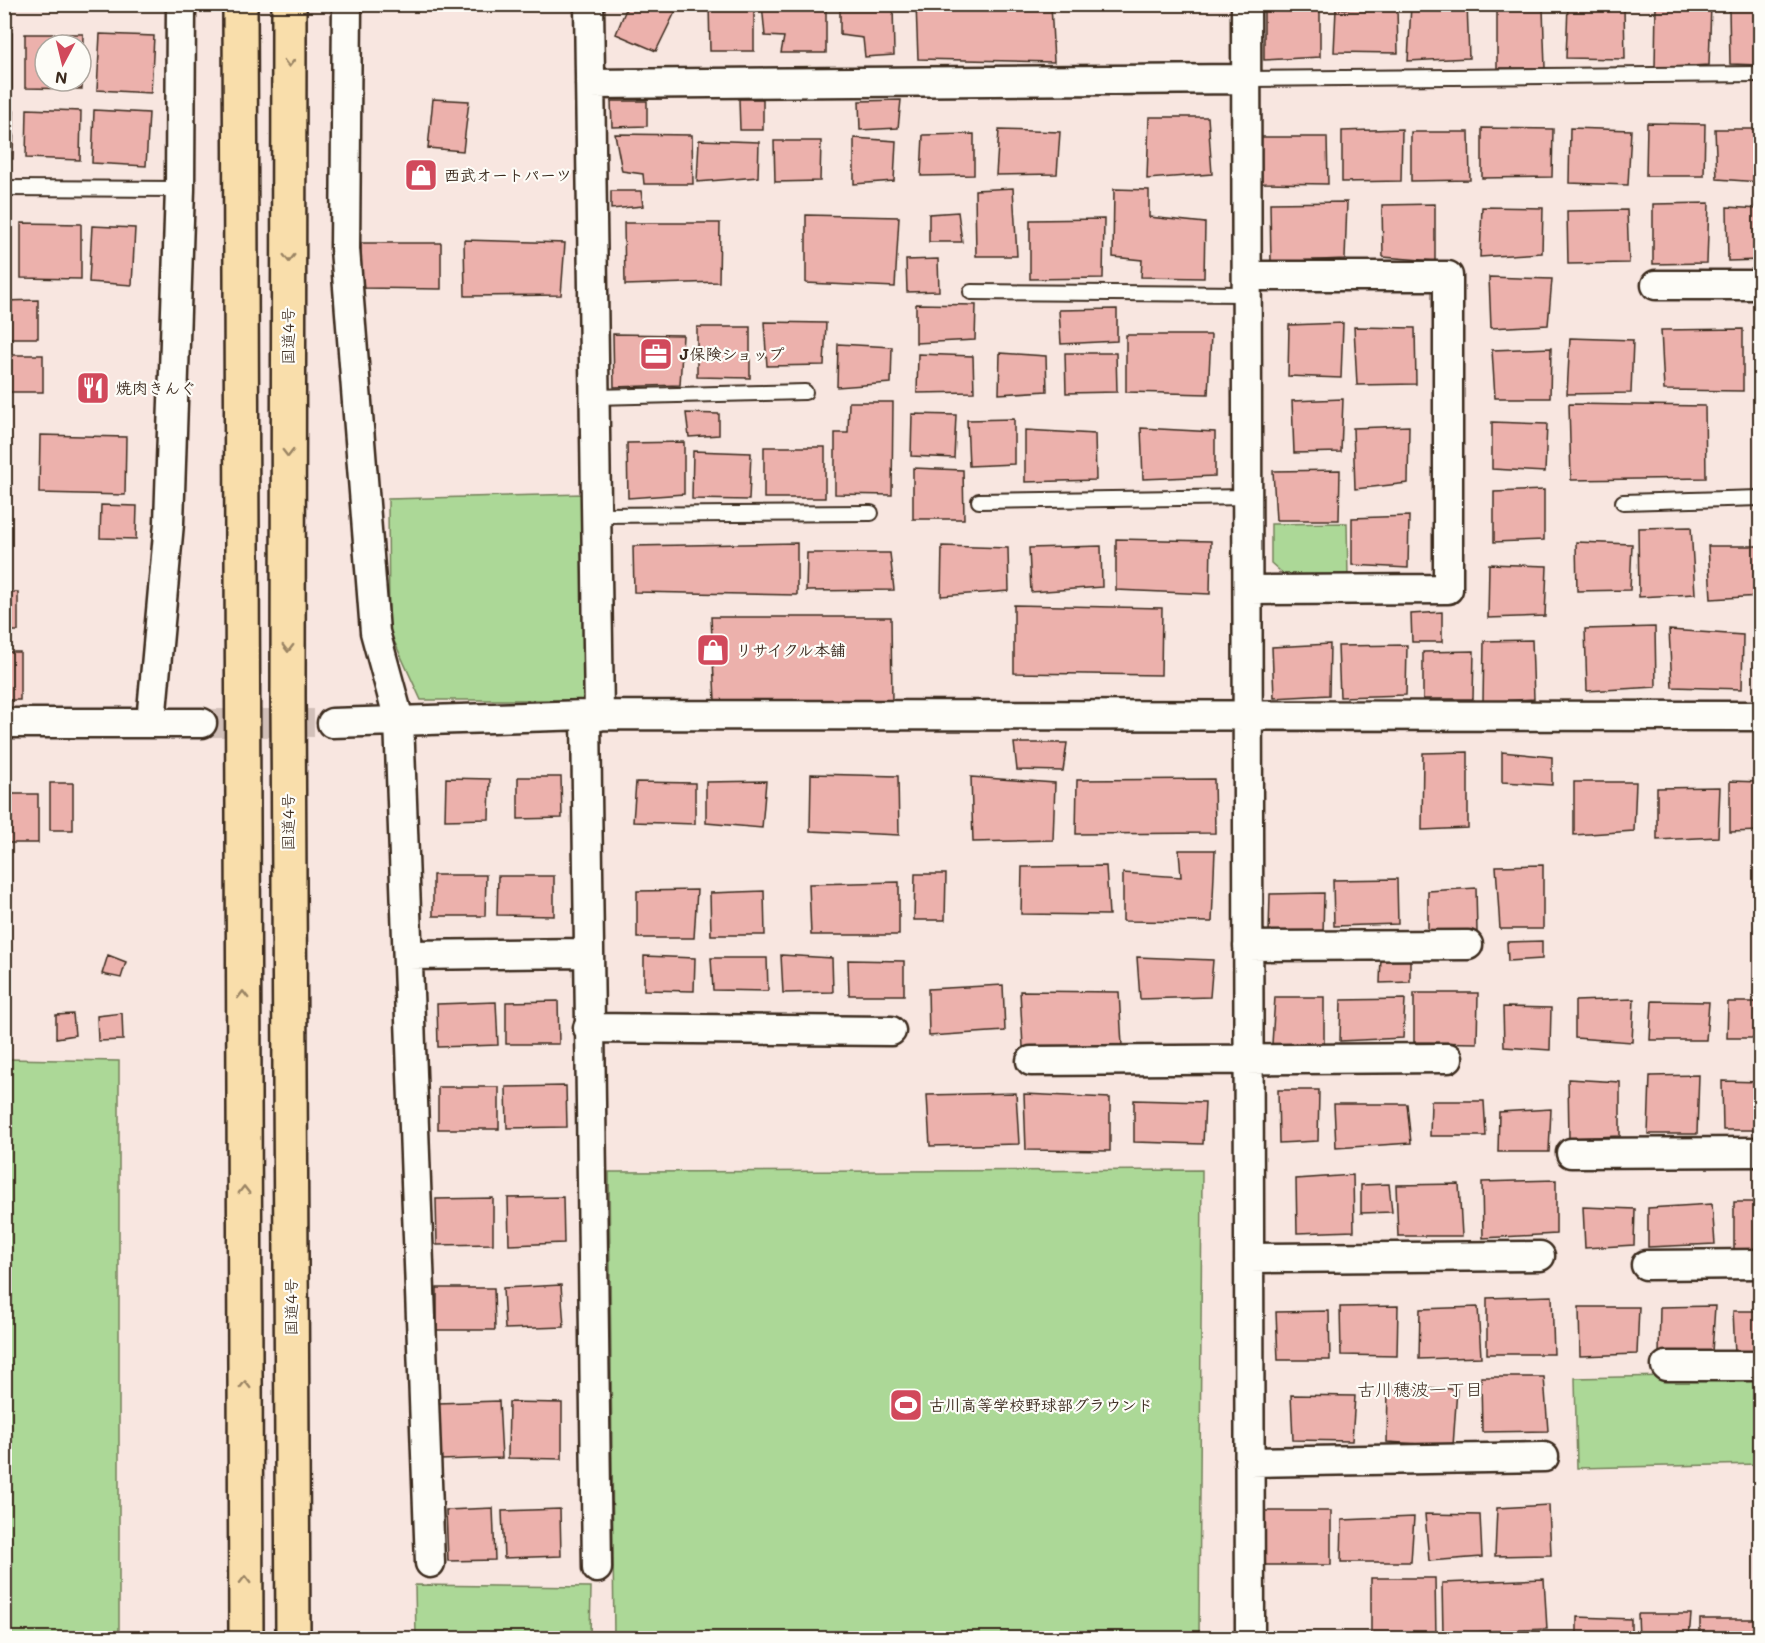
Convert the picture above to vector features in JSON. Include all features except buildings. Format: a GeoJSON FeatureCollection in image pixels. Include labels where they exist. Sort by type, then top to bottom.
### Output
{"type":"FeatureCollection","features":[{"type":"Feature","properties":{"kind":"highway"},"geometry":{"type":"LineString","coordinates":[[240,4],[246,1638]]}},
{"type":"Feature","properties":{"kind":"highway","name":"国道4号"},"geometry":{"type":"LineString","coordinates":[[289,4],[288,720],[293,1638]]}},
{"type":"Feature","properties":{"kind":"street"},"geometry":{"type":"LineString","coordinates":[[152,722],[169,522],[180,189],[181,4]]}},
{"type":"Feature","properties":{"kind":"street"},"geometry":{"type":"LineString","coordinates":[[347,4],[345,249],[375,632],[399,720],[430,1563]]}},
{"type":"Feature","properties":{"kind":"street"},"geometry":{"type":"LineString","coordinates":[[589,4],[596,515],[587,953],[597,1568]]}},
{"type":"Feature","properties":{"kind":"street"},"geometry":{"type":"LineString","coordinates":[[1246,4],[1251,716],[1248,946],[1250,1638]]}},
{"type":"Feature","properties":{"kind":"street"},"geometry":{"type":"LineString","coordinates":[[590,84],[1246,79]]}},
{"type":"Feature","properties":{"kind":"street"},"geometry":{"type":"LineString","coordinates":[[1247,285],[1448,276],[1448,590],[1250,590]]}},
{"type":"Feature","properties":{"kind":"street"},"geometry":{"type":"LineString","coordinates":[[1656,285],[1761,285]]}},
{"type":"Feature","properties":{"kind":"street"},"geometry":{"type":"LineString","coordinates":[[332,723],[592,715],[1761,716]]}},
{"type":"Feature","properties":{"kind":"street"},"geometry":{"type":"LineString","coordinates":[[4,723],[202,723]]}},
{"type":"Feature","properties":{"kind":"street"},"geometry":{"type":"LineString","coordinates":[[1248,946],[1468,945]]}},
{"type":"Feature","properties":{"kind":"street"},"geometry":{"type":"LineString","coordinates":[[408,955],[587,953]]}},
{"type":"Feature","properties":{"kind":"street"},"geometry":{"type":"LineString","coordinates":[[588,1028],[891,1032]]}},
{"type":"Feature","properties":{"kind":"street"},"geometry":{"type":"LineString","coordinates":[[1031,1061],[1448,1058]]}},
{"type":"Feature","properties":{"kind":"street"},"geometry":{"type":"LineString","coordinates":[[1571,1153],[1761,1152]]}},
{"type":"Feature","properties":{"kind":"street"},"geometry":{"type":"LineString","coordinates":[[1249,1258],[1540,1256]]}},
{"type":"Feature","properties":{"kind":"street"},"geometry":{"type":"LineString","coordinates":[[1646,1265],[1761,1264]]}},
{"type":"Feature","properties":{"kind":"street"},"geometry":{"type":"LineString","coordinates":[[1666,1366],[1761,1366]]}},
{"type":"Feature","properties":{"kind":"street"},"geometry":{"type":"LineString","coordinates":[[1250,1462],[1544,1457]]}},
{"type":"Feature","properties":{"kind":"lane"},"geometry":{"type":"LineString","coordinates":[[1246,79],[1761,74]]}},
{"type":"Feature","properties":{"kind":"lane"},"geometry":{"type":"LineString","coordinates":[[4,188],[180,189]]}},
{"type":"Feature","properties":{"kind":"lane"},"geometry":{"type":"LineString","coordinates":[[971,292],[1247,285]]}},
{"type":"Feature","properties":{"kind":"lane"},"geometry":{"type":"LineString","coordinates":[[594,397],[805,392]]}},
{"type":"Feature","properties":{"kind":"lane"},"geometry":{"type":"LineString","coordinates":[[979,501],[1249,497]]}},
{"type":"Feature","properties":{"kind":"lane"},"geometry":{"type":"LineString","coordinates":[[1623,502],[1761,498]]}},
{"type":"Feature","properties":{"kind":"lane"},"geometry":{"type":"LineString","coordinates":[[596,515],[871,513]]}},
{"type":"Feature","properties":{"kind":"green space"},"geometry":{"type":"Polygon","coordinates":[[[583,494],[589,700],[421,700],[389,630],[388,499],[583,494]]]}},
{"type":"Feature","properties":{"kind":"green space"},"geometry":{"type":"Polygon","coordinates":[[[1347,523],[1348,579],[1289,579],[1271,563],[1271,524],[1347,523]]]}},
{"type":"Feature","properties":{"kind":"green space"},"geometry":{"type":"Polygon","coordinates":[[[5,1059],[119,1061],[119,1638],[5,1638],[5,1059]]]}},
{"type":"Feature","properties":{"kind":"green space","name":"古川高等学校野球部グラウンド"},"geometry":{"type":"Polygon","coordinates":[[[1202,1170],[1199,1638],[614,1638],[609,1172],[1202,1170]]]}},
{"type":"Feature","properties":{"kind":"green space"},"geometry":{"type":"Polygon","coordinates":[[[1760,1374],[1760,1464],[1577,1468],[1575,1378],[1760,1374]]]}},
{"type":"Feature","properties":{"kind":"green space"},"geometry":{"type":"Polygon","coordinates":[[[415,1585],[591,1587],[590,1638],[416,1638],[415,1585]]]}},
{"type":"Feature","properties":{"kind":"tunnel"},"geometry":{"type":"LineString","coordinates":[[202,723],[332,723]]}},
{"type":"Feature","properties":{"kind":"place","name":"西武オートパーツ"},"geometry":{"type":"Point","coordinates":[421,175]}},
{"type":"Feature","properties":{"kind":"place","name":"J保険ショップ"},"geometry":{"type":"Point","coordinates":[656,354]}},
{"type":"Feature","properties":{"kind":"place","name":"焼肉きんぐ"},"geometry":{"type":"Point","coordinates":[93,388]}},
{"type":"Feature","properties":{"kind":"place","name":"リサイクル本舗"},"geometry":{"type":"Point","coordinates":[713,650]}},
{"type":"Feature","properties":{"kind":"place","name":"古川高等学校野球部グラウンド"},"geometry":{"type":"Point","coordinates":[906,1405]}},
{"type":"Feature","properties":{"kind":"district","name":"古川穂波一丁目"},"geometry":{"type":"Point","coordinates":[1420,1390]}}]}
